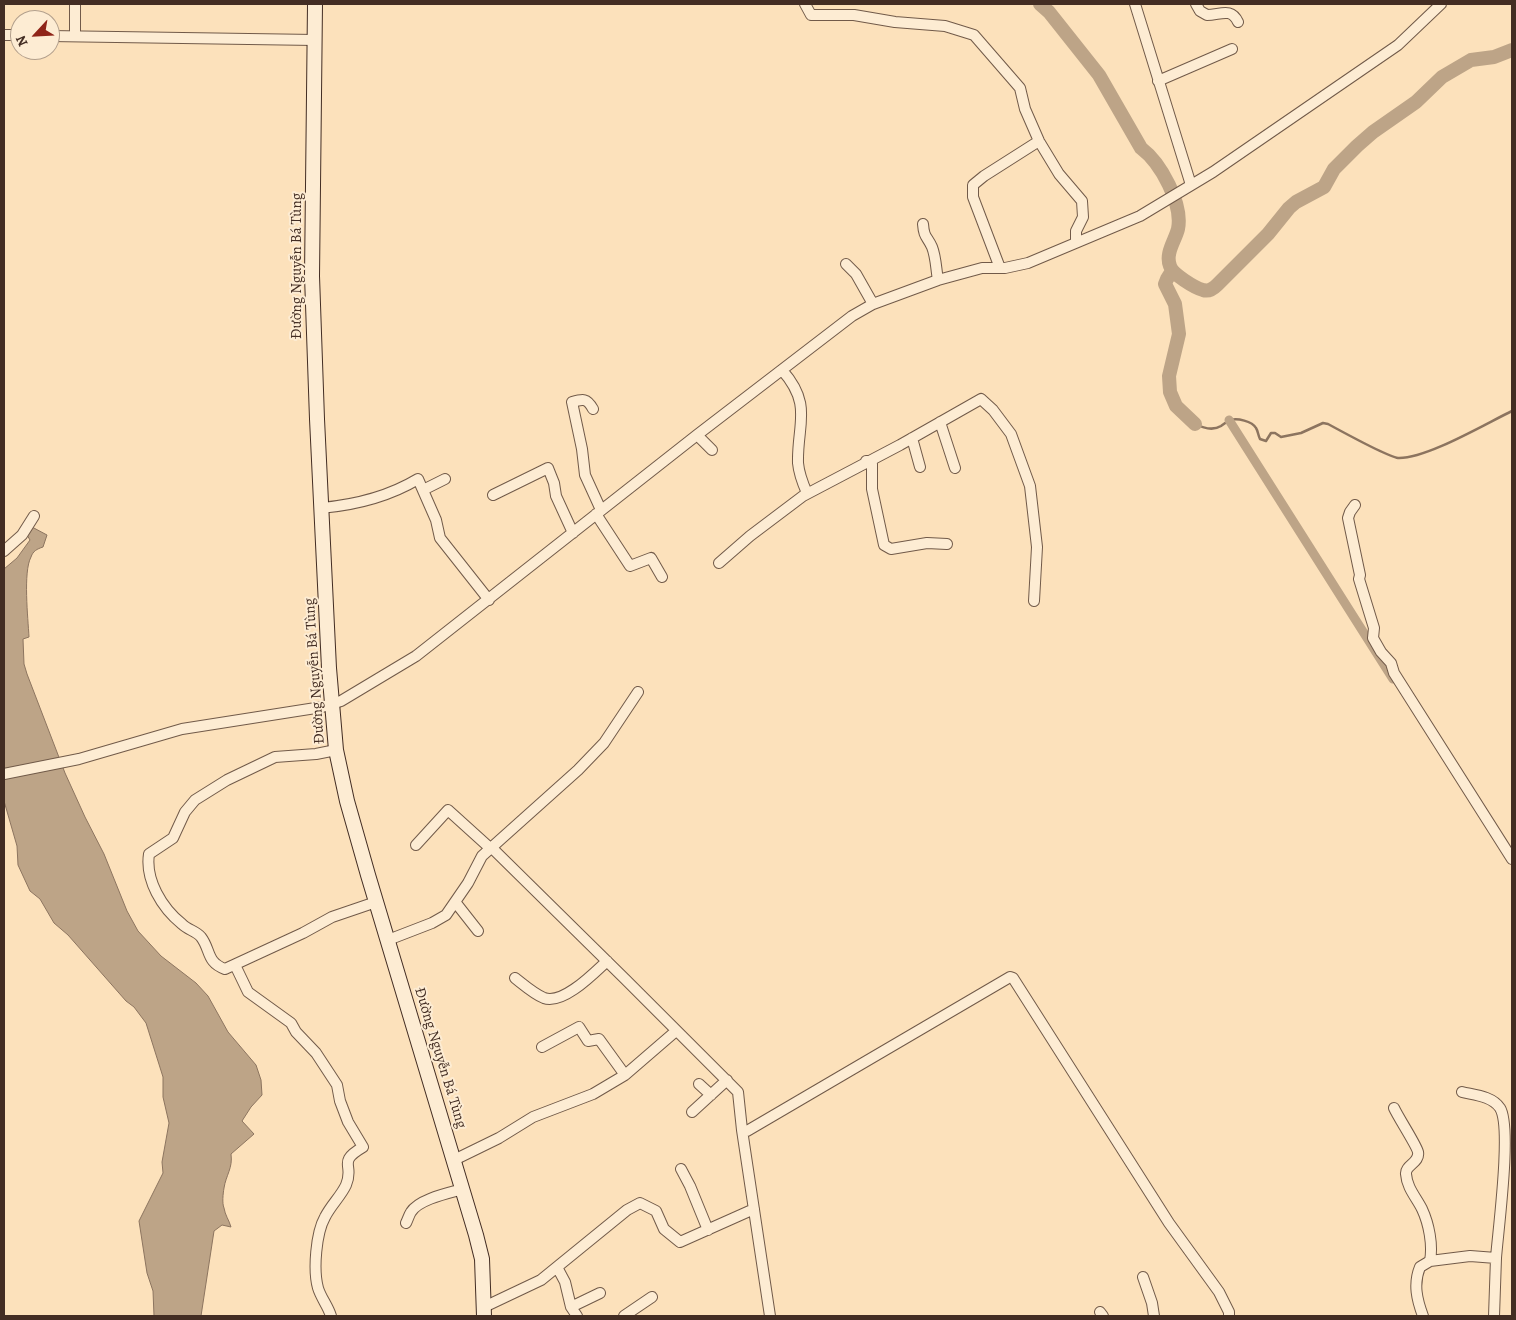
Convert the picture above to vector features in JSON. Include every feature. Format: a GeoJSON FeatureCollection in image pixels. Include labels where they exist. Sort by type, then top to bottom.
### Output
{"type":"FeatureCollection","features":[{"type":"Feature","properties":{"kind":"main road","name":"Đường Nguyễn Bá Tùng"},"geometry":{"type":"LineString","coordinates":[[315,4],[312,276],[320,488],[331,704],[336,750],[347,801],[376,902],[482,1258],[484,1312]]}},
{"type":"Feature","properties":{"kind":"street"},"geometry":{"type":"LineString","coordinates":[[75,4],[75,36]]}},
{"type":"Feature","properties":{"kind":"street"},"geometry":{"type":"LineString","coordinates":[[805,4],[811,15],[854,15],[895,22],[945,26],[974,35],[1020,88],[1025,109],[1039,141],[1056,170],[1082,201],[1083,217],[1076,231],[1076,242]]}},
{"type":"Feature","properties":{"kind":"street"},"geometry":{"type":"LineString","coordinates":[[1196,4],[1207,15],[1229,12],[1234,15],[1238,22]]}},
{"type":"Feature","properties":{"kind":"street"},"geometry":{"type":"LineString","coordinates":[[4,774],[79,759],[182,729],[341,701],[416,656],[598,512],[852,316],[873,304],[938,280],[982,268],[1000,268],[1028,263],[1140,216],[1187,188],[1398,46],[1441,4]]}},
{"type":"Feature","properties":{"kind":"street"},"geometry":{"type":"LineString","coordinates":[[1138,5],[1187,188]]}},
{"type":"Feature","properties":{"kind":"street"},"geometry":{"type":"LineString","coordinates":[[60,36],[315,40]]}},
{"type":"Feature","properties":{"kind":"street"},"geometry":{"type":"LineString","coordinates":[[1158,81],[1232,50]]}},
{"type":"Feature","properties":{"kind":"street"},"geometry":{"type":"LineString","coordinates":[[1000,268],[974,196],[973,185],[1039,141]]}},
{"type":"Feature","properties":{"kind":"street"},"geometry":{"type":"LineString","coordinates":[[922,224],[924,236],[932,249],[938,280]]}},
{"type":"Feature","properties":{"kind":"street"},"geometry":{"type":"LineString","coordinates":[[846,264],[856,274],[873,304]]}},
{"type":"Feature","properties":{"kind":"street"},"geometry":{"type":"LineString","coordinates":[[782,370],[792,382],[802,404],[798,464],[807,493]]}},
{"type":"Feature","properties":{"kind":"street"},"geometry":{"type":"LineString","coordinates":[[719,563],[750,536],[807,493],[912,438],[981,399],[993,410],[1011,434],[1030,486],[1037,547],[1034,601]]}},
{"type":"Feature","properties":{"kind":"street"},"geometry":{"type":"LineString","coordinates":[[593,408],[586,400],[572,402],[582,448],[585,475],[598,512],[630,566],[652,558],[662,577]]}},
{"type":"Feature","properties":{"kind":"street"},"geometry":{"type":"LineString","coordinates":[[940,422],[954,468]]}},
{"type":"Feature","properties":{"kind":"street"},"geometry":{"type":"LineString","coordinates":[[697,435],[712,450]]}},
{"type":"Feature","properties":{"kind":"street"},"geometry":{"type":"LineString","coordinates":[[912,438],[920,468]]}},
{"type":"Feature","properties":{"kind":"street"},"geometry":{"type":"LineString","coordinates":[[866,461],[872,464],[872,489],[884,545],[892,550],[927,543],[947,544]]}},
{"type":"Feature","properties":{"kind":"street"},"geometry":{"type":"LineString","coordinates":[[492,495],[548,468],[554,483],[556,496],[573,533]]}},
{"type":"Feature","properties":{"kind":"street"},"geometry":{"type":"LineString","coordinates":[[321,505],[346,506],[359,503],[418,479],[436,520],[440,538],[489,600]]}},
{"type":"Feature","properties":{"kind":"street"},"geometry":{"type":"LineString","coordinates":[[424,490],[445,480]]}},
{"type":"Feature","properties":{"kind":"street"},"geometry":{"type":"LineString","coordinates":[[1355,506],[1348,518],[1360,575],[1359,579],[1374,628],[1373,638],[1381,652],[1391,663],[1394,673],[1512,859]]}},
{"type":"Feature","properties":{"kind":"street"},"geometry":{"type":"LineString","coordinates":[[4,551],[22,535],[34,516]]}},
{"type":"Feature","properties":{"kind":"street"},"geometry":{"type":"LineString","coordinates":[[388,940],[432,923],[446,914],[468,883],[482,856],[578,770],[604,744],[638,692]]}},
{"type":"Feature","properties":{"kind":"street"},"geometry":{"type":"LineString","coordinates":[[336,750],[316,754],[276,757],[227,780],[195,800],[185,812],[173,838],[148,854],[148,868],[159,900],[180,924],[199,935],[211,960],[218,967],[225,969],[304,933],[332,917],[376,902]]}},
{"type":"Feature","properties":{"kind":"street"},"geometry":{"type":"LineString","coordinates":[[416,845],[448,810],[607,961],[738,1092],[770,1316]]}},
{"type":"Feature","properties":{"kind":"street"},"geometry":{"type":"LineString","coordinates":[[456,902],[478,931]]}},
{"type":"Feature","properties":{"kind":"street"},"geometry":{"type":"LineString","coordinates":[[515,978],[539,996],[554,999],[566,994],[607,961]]}},
{"type":"Feature","properties":{"kind":"street"},"geometry":{"type":"LineString","coordinates":[[235,965],[248,992],[292,1022],[296,1032],[316,1053],[337,1085],[340,1101],[348,1122],[363,1146],[348,1158],[347,1182],[324,1218],[320,1232],[316,1255],[317,1281],[331,1316]]}},
{"type":"Feature","properties":{"kind":"street"},"geometry":{"type":"LineString","coordinates":[[742,1130],[747,1131],[884,1049],[1010,977],[1013,978],[1170,1224],[1219,1292],[1229,1312],[1229,1316]]}},
{"type":"Feature","properties":{"kind":"street"},"geometry":{"type":"LineString","coordinates":[[542,1047],[579,1027],[588,1041],[599,1039],[625,1075]]}},
{"type":"Feature","properties":{"kind":"street"},"geometry":{"type":"LineString","coordinates":[[454,1160],[499,1138],[533,1117],[586,1097],[625,1075],[676,1031]]}},
{"type":"Feature","properties":{"kind":"street"},"geometry":{"type":"LineString","coordinates":[[692,1112],[727,1080]]}},
{"type":"Feature","properties":{"kind":"street"},"geometry":{"type":"LineString","coordinates":[[699,1084],[710,1096]]}},
{"type":"Feature","properties":{"kind":"street"},"geometry":{"type":"LineString","coordinates":[[1462,1092],[1481,1096],[1492,1101],[1497,1104],[1503,1114],[1505,1128],[1504,1158],[1496,1258],[1494,1316]]}},
{"type":"Feature","properties":{"kind":"street"},"geometry":{"type":"LineString","coordinates":[[1394,1108],[1418,1151],[1417,1159],[1407,1168],[1406,1172],[1410,1191],[1421,1208],[1428,1224],[1432,1254],[1430,1261]]}},
{"type":"Feature","properties":{"kind":"street"},"geometry":{"type":"LineString","coordinates":[[681,1170],[690,1186],[708,1230]]}},
{"type":"Feature","properties":{"kind":"street"},"geometry":{"type":"LineString","coordinates":[[406,1223],[411,1211],[420,1204],[429,1199],[463,1189]]}},
{"type":"Feature","properties":{"kind":"street"},"geometry":{"type":"LineString","coordinates":[[484,1312],[532,1285],[627,1210],[640,1203],[656,1211],[664,1229],[680,1242],[754,1209]]}},
{"type":"Feature","properties":{"kind":"street"},"geometry":{"type":"LineString","coordinates":[[1423,1316],[1416,1294],[1416,1283],[1420,1267],[1430,1261],[1470,1256],[1496,1258]]}},
{"type":"Feature","properties":{"kind":"street"},"geometry":{"type":"LineString","coordinates":[[557,1267],[565,1282],[571,1307],[577,1316]]}},
{"type":"Feature","properties":{"kind":"street"},"geometry":{"type":"LineString","coordinates":[[1143,1277],[1152,1303],[1154,1316]]}},
{"type":"Feature","properties":{"kind":"street"},"geometry":{"type":"LineString","coordinates":[[571,1307],[600,1293]]}},
{"type":"Feature","properties":{"kind":"street"},"geometry":{"type":"LineString","coordinates":[[624,1316],[652,1297]]}},
{"type":"Feature","properties":{"kind":"shaded area"},"geometry":{"type":"Polygon","coordinates":[[[32,527],[47,535],[43,547],[37,549],[32,555],[27,573],[29,637],[23,639],[24,664],[65,773],[104,854],[127,911],[138,931],[161,956],[196,983],[208,996],[228,1032],[256,1065],[261,1080],[262,1095],[242,1121],[254,1134],[231,1154],[231,1163],[223,1193],[223,1206],[231,1227],[222,1225],[214,1231],[201,1316],[154,1316],[153,1291],[147,1273],[139,1221],[163,1173],[162,1162],[169,1123],[163,1097],[163,1077],[146,1023],[134,1007],[126,1001],[68,935],[54,923],[40,899],[30,891],[18,865],[17,846],[4,801],[4,569],[17,558],[30,540],[27,535],[32,527]]]}},
{"type":"Feature","properties":{"kind":"waterway"},"geometry":{"type":"LineString","coordinates":[[1040,4],[1049,12],[1099,75],[1141,148],[1156,163],[1163,174],[1174,196],[1179,219],[1178,229],[1169,256],[1170,266],[1184,280],[1205,291],[1211,290],[1217,285],[1268,234],[1289,208],[1296,202],[1324,187],[1334,169],[1357,146],[1373,132],[1416,102],[1442,77],[1471,60],[1494,57],[1512,50]]}},
{"type":"Feature","properties":{"kind":"waterway"},"geometry":{"type":"LineString","coordinates":[[1172,271],[1165,284],[1175,304],[1179,334],[1169,376],[1170,392],[1176,406],[1195,424]]}},
{"type":"Feature","properties":{"kind":"waterway"},"geometry":{"type":"LineString","coordinates":[[1195,424],[1211,429],[1218,428],[1231,420],[1237,419],[1254,426],[1260,439],[1266,441],[1271,433],[1281,437],[1301,433],[1323,423],[1398,458],[1410,457],[1439,447],[1512,411]]}},
{"type":"Feature","properties":{"kind":"waterway"},"geometry":{"type":"LineString","coordinates":[[1229,420],[1393,679]]}}]}
